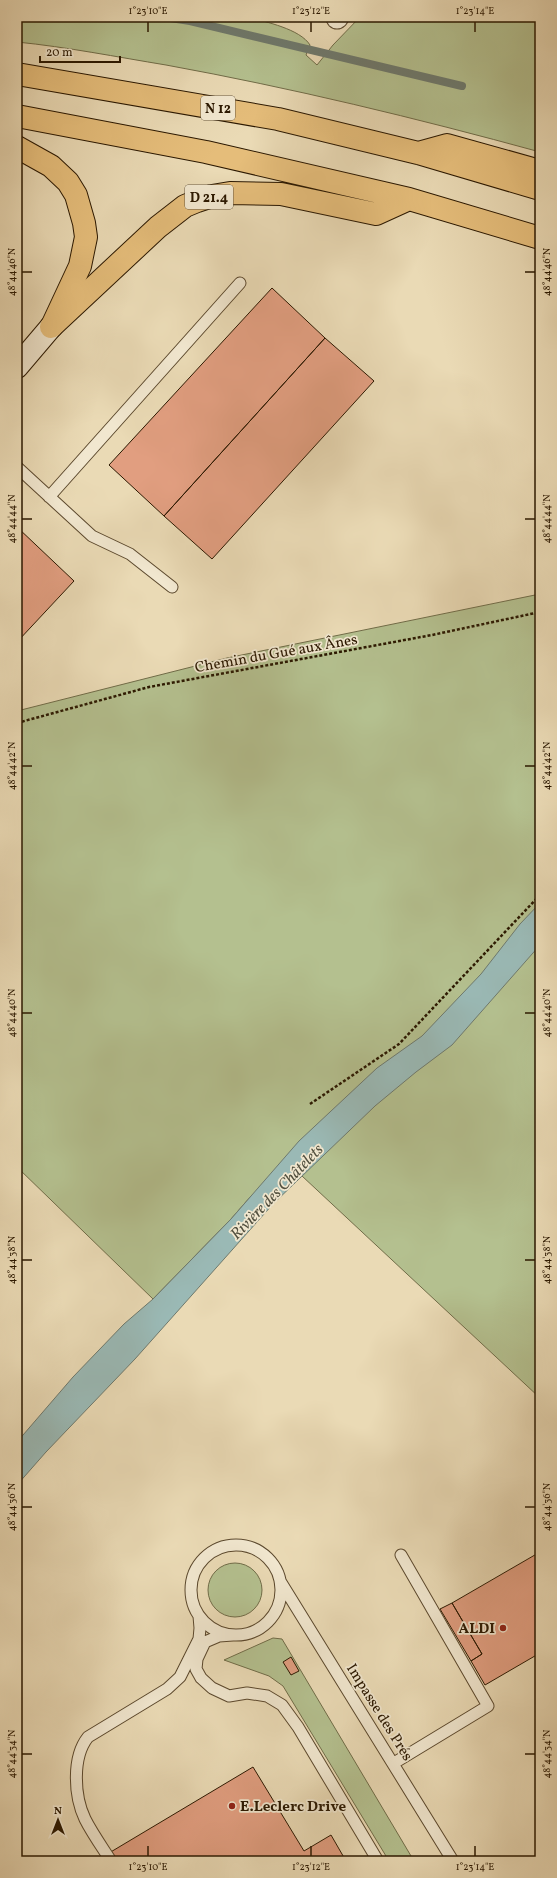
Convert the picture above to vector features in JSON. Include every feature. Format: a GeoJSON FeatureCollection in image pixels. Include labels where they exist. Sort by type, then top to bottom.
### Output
{"type":"FeatureCollection","features":[{"type":"Feature","properties":{"kind":"main road","name":"N 12"},"geometry":{"type":"LineString","coordinates":[[17,74],[278,119],[418,153],[540,189]]}},
{"type":"Feature","properties":{"kind":"main road"},"geometry":{"type":"LineString","coordinates":[[17,116],[206,152],[410,199],[540,238]]}},
{"type":"Feature","properties":{"kind":"main road"},"geometry":{"type":"LineString","coordinates":[[418,153],[447,145],[540,171]]}},
{"type":"Feature","properties":{"kind":"main road","name":"D 21.4"},"geometry":{"type":"LineString","coordinates":[[17,147],[51,166],[68,182],[76,195],[84,223],[86,237],[80,266],[51,327]]}},
{"type":"Feature","properties":{"kind":"main road","name":"D 21.4"},"geometry":{"type":"LineString","coordinates":[[17,367],[51,327],[158,227],[185,206],[212,196],[230,193],[281,194],[376,214],[410,199]]}},
{"type":"Feature","properties":{"kind":"lane"},"geometry":{"type":"LineString","coordinates":[[49,497],[240,283]]}},
{"type":"Feature","properties":{"kind":"lane"},"geometry":{"type":"LineString","coordinates":[[17,467],[92,536],[130,554],[172,586]]}},
{"type":"Feature","properties":{"kind":"lane","name":"Impasse des Prés"},"geometry":{"type":"LineString","coordinates":[[280,1581],[281,1596],[276,1610],[268,1622],[256,1631],[242,1635],[228,1635],[214,1630],[199,1616],[194,1609],[190,1594],[192,1580],[198,1566],[208,1554],[221,1547],[236,1545],[251,1548],[264,1555],[274,1566],[280,1581],[394,1763],[453,1861]]}},
{"type":"Feature","properties":{"kind":"lane"},"geometry":{"type":"LineString","coordinates":[[394,1763],[488,1706],[401,1555]]}},
{"type":"Feature","properties":{"kind":"lane"},"geometry":{"type":"LineString","coordinates":[[111,1861],[86,1819],[81,1807],[77,1768],[78,1755],[82,1744],[88,1737],[168,1689],[180,1677],[199,1639],[199,1616]]}},
{"type":"Feature","properties":{"kind":"lane"},"geometry":{"type":"LineString","coordinates":[[233,1635],[219,1636],[205,1642],[198,1659],[196,1669],[201,1678],[212,1688],[229,1696],[247,1694],[267,1696],[282,1706],[298,1727],[378,1861]]}},
{"type":"Feature","properties":{"kind":"path","name":"Chemin du Gué aux Ânes"},"geometry":{"type":"LineString","coordinates":[[17,722],[149,687],[432,635],[540,612]]}},
{"type":"Feature","properties":{"kind":"path"},"geometry":{"type":"LineString","coordinates":[[310,1104],[399,1044],[540,895]]}},
{"type":"Feature","properties":{"kind":"green space"},"geometry":{"type":"Polygon","coordinates":[[[17,17],[248,17],[291,30],[305,39],[310,45],[306,55],[317,65],[333,45],[360,17],[540,17],[540,152],[447,127],[307,94],[213,74],[73,49],[17,42],[17,17]]]}},
{"type":"Feature","properties":{"kind":"green space"},"geometry":{"type":"Polygon","coordinates":[[[540,594],[540,1398],[302,1176],[251,1196],[231,1219],[153,1299],[17,1167],[17,711],[227,658],[540,594]]]}},
{"type":"Feature","properties":{"kind":"green space"},"geometry":{"type":"Polygon","coordinates":[[[235,1563],[245,1565],[254,1571],[260,1580],[262,1590],[260,1600],[254,1609],[245,1615],[235,1617],[225,1615],[216,1609],[210,1600],[208,1590],[210,1580],[216,1571],[225,1565],[235,1563]]]}},
{"type":"Feature","properties":{"kind":"green space"},"geometry":{"type":"Polygon","coordinates":[[[273,1638],[282,1639],[414,1861],[389,1861],[283,1686],[269,1676],[224,1660],[273,1638]]]}},
{"type":"Feature","properties":{"kind":"water","name":"Rivière des Châtelets"},"geometry":{"type":"Polygon","coordinates":[[[540,903],[540,945],[452,1045],[375,1106],[273,1204],[135,1359],[46,1452],[17,1485],[17,1442],[73,1377],[124,1324],[153,1299],[231,1219],[299,1141],[377,1068],[422,1036],[481,974],[520,924],[540,903]]]}},
{"type":"Feature","properties":{"kind":"building"},"geometry":{"type":"Polygon","coordinates":[[[272,288],[325,338],[164,516],[109,465],[272,288]]]}},
{"type":"Feature","properties":{"kind":"building"},"geometry":{"type":"Polygon","coordinates":[[[325,338],[374,381],[212,559],[164,516],[325,338]]]}},
{"type":"Feature","properties":{"kind":"building"},"geometry":{"type":"Polygon","coordinates":[[[17,527],[74,581],[17,642],[17,527]]]}},
{"type":"Feature","properties":{"kind":"building","name":"ALDI"},"geometry":{"type":"Polygon","coordinates":[[[540,1552],[540,1653],[485,1685],[471,1661],[482,1654],[452,1603],[540,1552]]]}},
{"type":"Feature","properties":{"kind":"building"},"geometry":{"type":"Polygon","coordinates":[[[452,1603],[482,1654],[471,1661],[440,1609],[452,1603]]]}},
{"type":"Feature","properties":{"kind":"building"},"geometry":{"type":"Polygon","coordinates":[[[291,1657],[299,1671],[291,1675],[283,1662],[291,1657]]]}},
{"type":"Feature","properties":{"kind":"building","name":"E.Leclerc Drive"},"geometry":{"type":"Polygon","coordinates":[[[253,1767],[304,1851],[331,1835],[346,1861],[114,1861],[109,1853],[253,1767]]]}},
{"type":"Feature","properties":{"kind":"waterway"},"geometry":{"type":"LineString","coordinates":[[164,17],[190,21],[462,86]]}},
{"type":"Feature","properties":{"kind":"place","name":"ALDI"},"geometry":{"type":"Point","coordinates":[503,1628]}},
{"type":"Feature","properties":{"kind":"place","name":"E.Leclerc Drive"},"geometry":{"type":"Point","coordinates":[232,1806]}}]}
